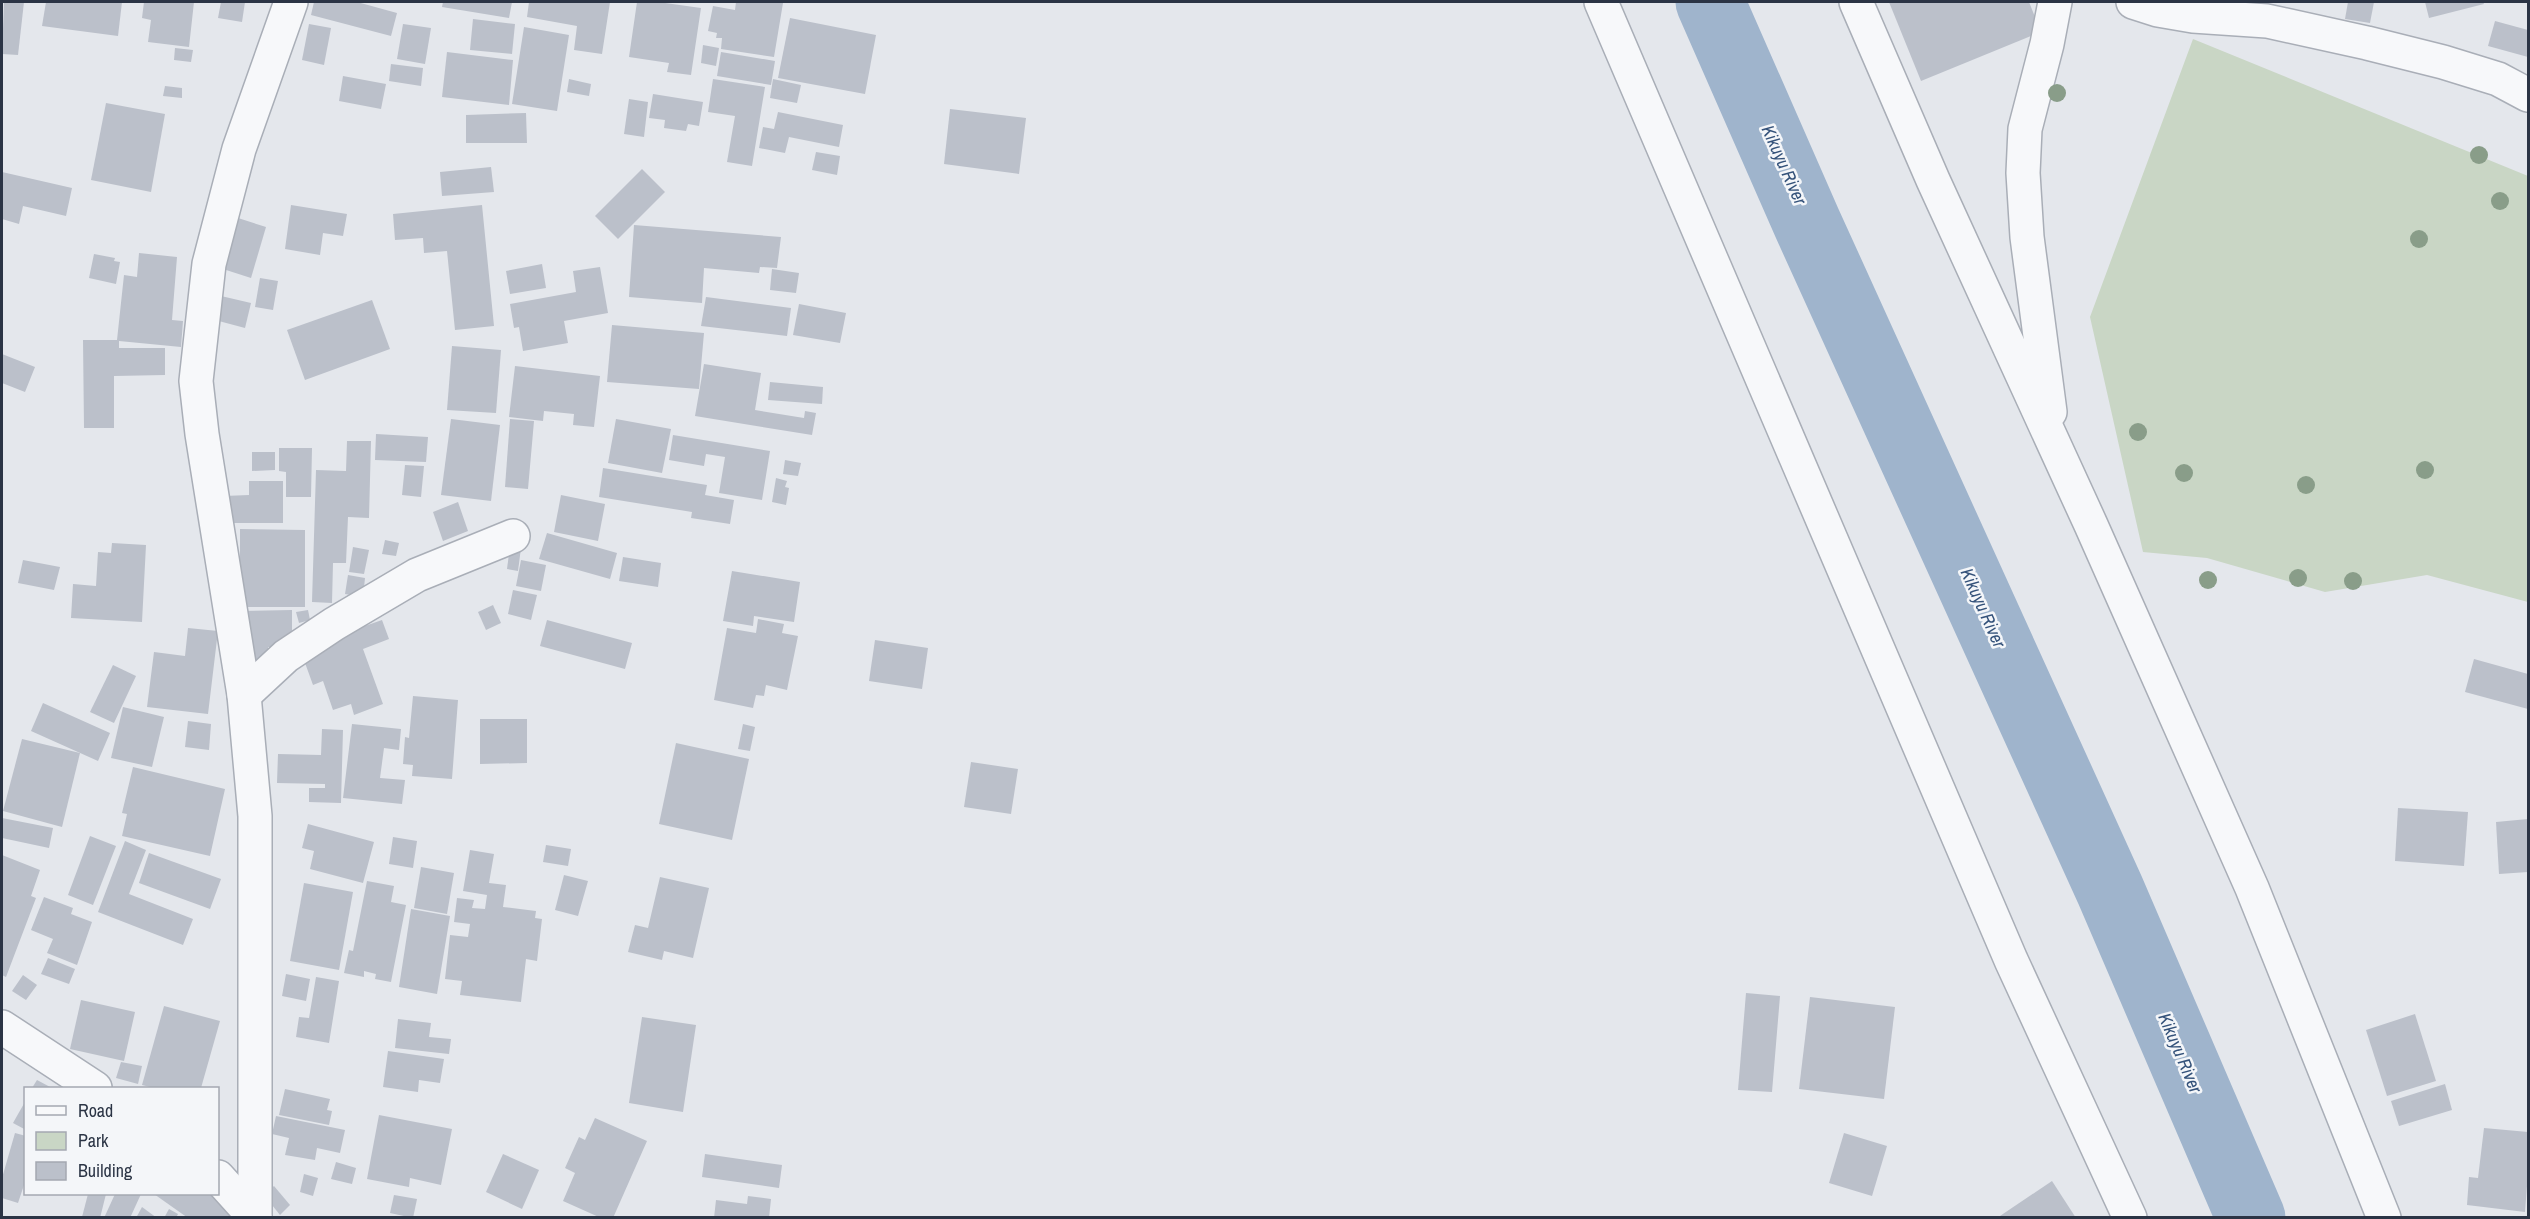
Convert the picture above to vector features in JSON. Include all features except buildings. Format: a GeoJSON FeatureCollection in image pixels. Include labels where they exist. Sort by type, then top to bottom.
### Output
{"type":"FeatureCollection","features":[{"type":"Feature","properties":{"kind":"street"},"geometry":{"type":"LineString","coordinates":[[255,1217],[255,816],[244,694],[202,434],[196,381],[209,264],[239,149],[291,2]]}},
{"type":"Feature","properties":{"kind":"street"},"geometry":{"type":"LineString","coordinates":[[1600,2],[2007,949],[2130,1218]]}},
{"type":"Feature","properties":{"kind":"street"},"geometry":{"type":"LineString","coordinates":[[1856,2],[1933,180],[2252,888],[2384,1218]]}},
{"type":"Feature","properties":{"kind":"street"},"geometry":{"type":"LineString","coordinates":[[2054,445],[2029,247],[2023,173],[2025,129],[2047,44],[2055,2]]}},
{"type":"Feature","properties":{"kind":"street"},"geometry":{"type":"LineString","coordinates":[[2133,2],[2158,10],[2193,16],[2267,21],[2378,46],[2443,62],[2498,79],[2529,95]]}},
{"type":"Feature","properties":{"kind":"street"},"geometry":{"type":"LineString","coordinates":[[244,694],[286,656],[417,575],[513,536]]}},
{"type":"Feature","properties":{"kind":"street"},"geometry":{"type":"LineString","coordinates":[[2,1027],[92,1087]]}},
{"type":"Feature","properties":{"kind":"street"},"geometry":{"type":"LineString","coordinates":[[219,1178],[255,1217]]}},
{"type":"Feature","properties":{"kind":"green space"},"geometry":{"type":"Polygon","coordinates":[[[2193,39],[2528,176],[2528,602],[2427,575],[2325,592],[2207,558],[2143,552],[2090,317],[2193,39]]]}},
{"type":"Feature","properties":{"kind":"waterway","name":"Kikuyu River"},"geometry":{"type":"LineString","coordinates":[[1710,2],[1807,223],[2110,890],[2251,1218]]}}]}
